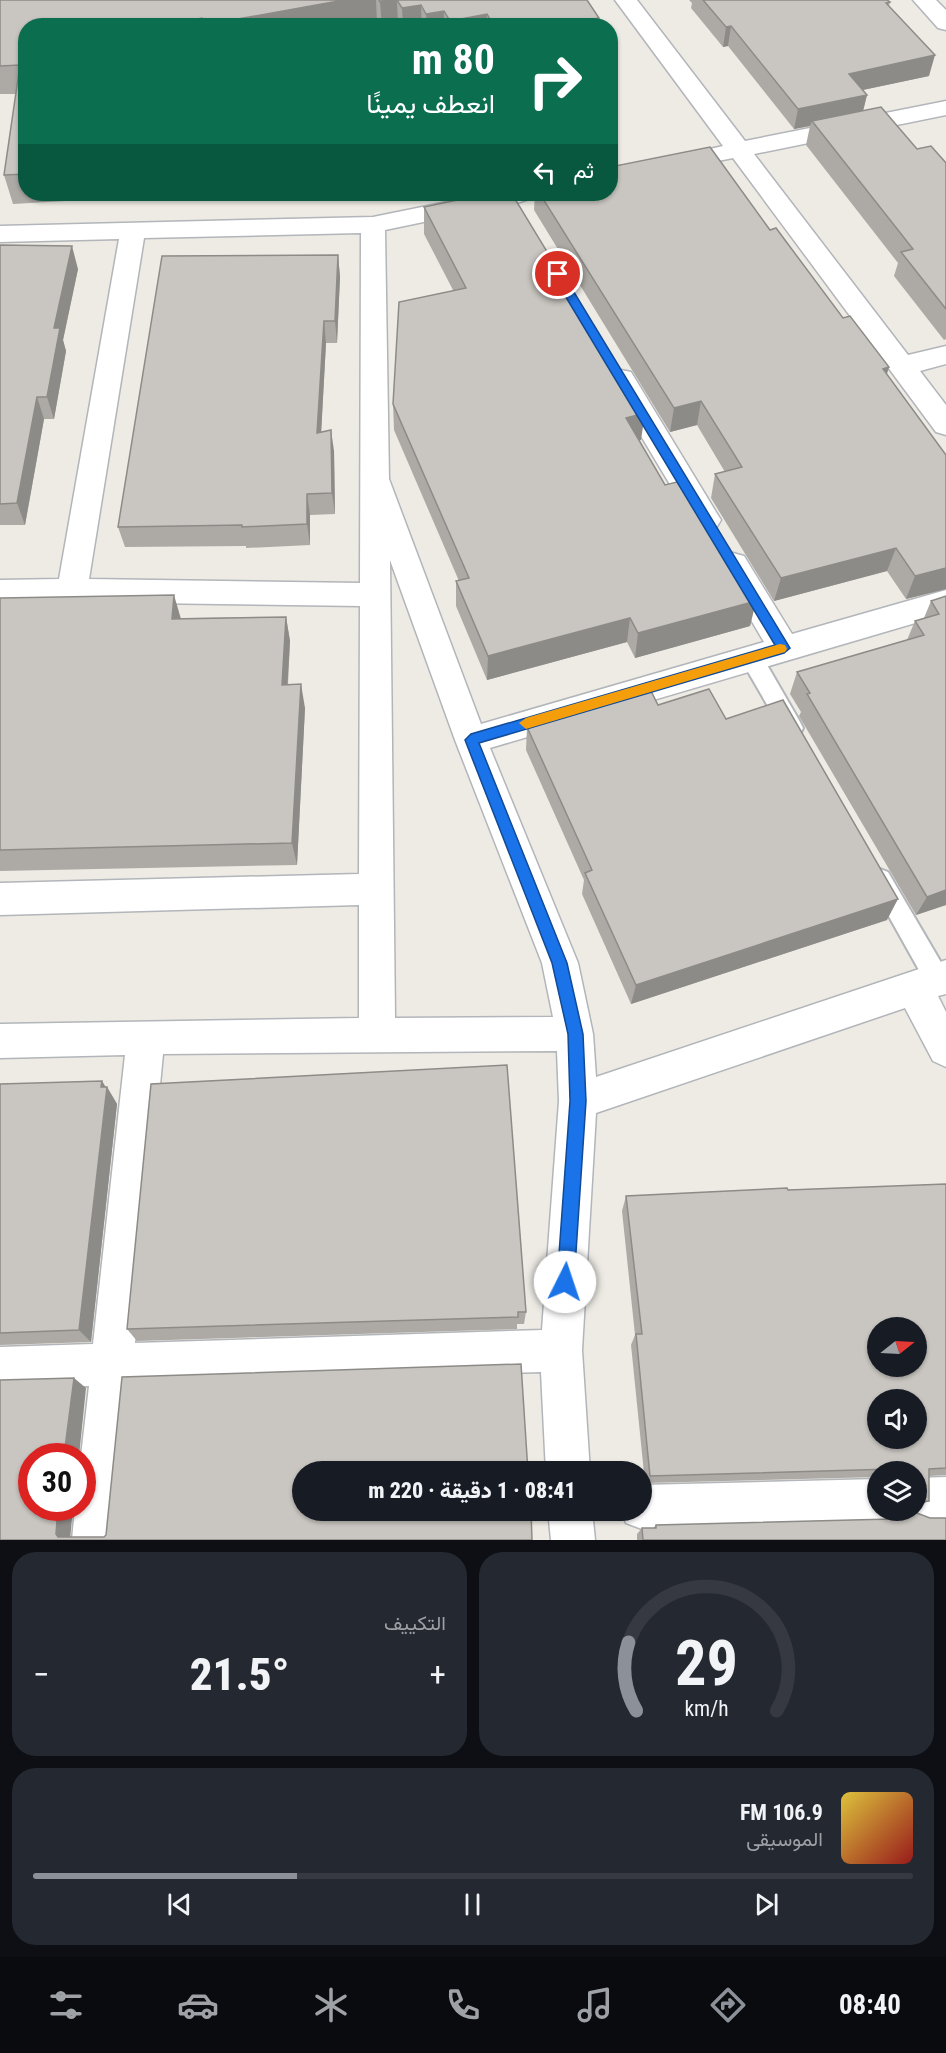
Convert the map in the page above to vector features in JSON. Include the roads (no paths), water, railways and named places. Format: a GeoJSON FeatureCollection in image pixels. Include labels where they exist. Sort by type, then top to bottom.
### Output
{"type":"FeatureCollection","features":[{"type":"Feature","properties":{"kind":"street"},"geometry":{"type":"LineString","coordinates":[[626,0],[946,425]]}},
{"type":"Feature","properties":{"kind":"street"},"geometry":{"type":"LineString","coordinates":[[924,0],[946,23]]}},
{"type":"Feature","properties":{"kind":"street"},"geometry":{"type":"LineString","coordinates":[[692,159],[946,108]]}},
{"type":"Feature","properties":{"kind":"street"},"geometry":{"type":"LineString","coordinates":[[0,234],[373,225],[517,202]]}},
{"type":"Feature","properties":{"kind":"street"},"geometry":{"type":"LineString","coordinates":[[373,225],[377,1036]]}},
{"type":"Feature","properties":{"kind":"street"},"geometry":{"type":"LineString","coordinates":[[72,590],[133,231]]}},
{"type":"Feature","properties":{"kind":"street"},"geometry":{"type":"LineString","coordinates":[[901,366],[946,355]]}},
{"type":"Feature","properties":{"kind":"street"},"geometry":{"type":"LineString","coordinates":[[607,356],[784,648]]}},
{"type":"Feature","properties":{"kind":"street"},"geometry":{"type":"LineString","coordinates":[[374,478],[471,740],[560,963],[575,1034],[578,1101],[561,1350],[567,1461]]}},
{"type":"Feature","properties":{"kind":"street"},"geometry":{"type":"LineString","coordinates":[[0,592],[72,590],[375,595]]}},
{"type":"Feature","properties":{"kind":"street"},"geometry":{"type":"LineString","coordinates":[[471,740],[946,602]]}},
{"type":"Feature","properties":{"kind":"street"},"geometry":{"type":"LineString","coordinates":[[0,900],[376,889]]}},
{"type":"Feature","properties":{"kind":"street"},"geometry":{"type":"LineString","coordinates":[[578,1101],[933,982],[946,1049]]}},
{"type":"Feature","properties":{"kind":"street"},"geometry":{"type":"LineString","coordinates":[[0,1041],[146,1037],[575,1034]]}},
{"type":"Feature","properties":{"kind":"street"},"geometry":{"type":"LineString","coordinates":[[94,1540],[146,1037]]}},
{"type":"Feature","properties":{"kind":"street"},"geometry":{"type":"LineString","coordinates":[[0,1368],[561,1350]]}},
{"type":"Feature","properties":{"kind":"street"},"geometry":{"type":"LineString","coordinates":[[927,1500],[946,1499]]}},
{"type":"Feature","properties":{"kind":"street"},"geometry":{"type":"LineString","coordinates":[[652,1508],[867,1501]]}},
{"type":"Feature","properties":{"kind":"street"},"geometry":{"type":"LineString","coordinates":[[571,1521],[573,1540]]}},
{"type":"Feature","properties":{"kind":"lane"},"geometry":{"type":"LineString","coordinates":[[751,657],[803,748]]}},
{"type":"Feature","properties":{"kind":"lane"},"geometry":{"type":"LineString","coordinates":[[868,859],[933,982]]}}]}
